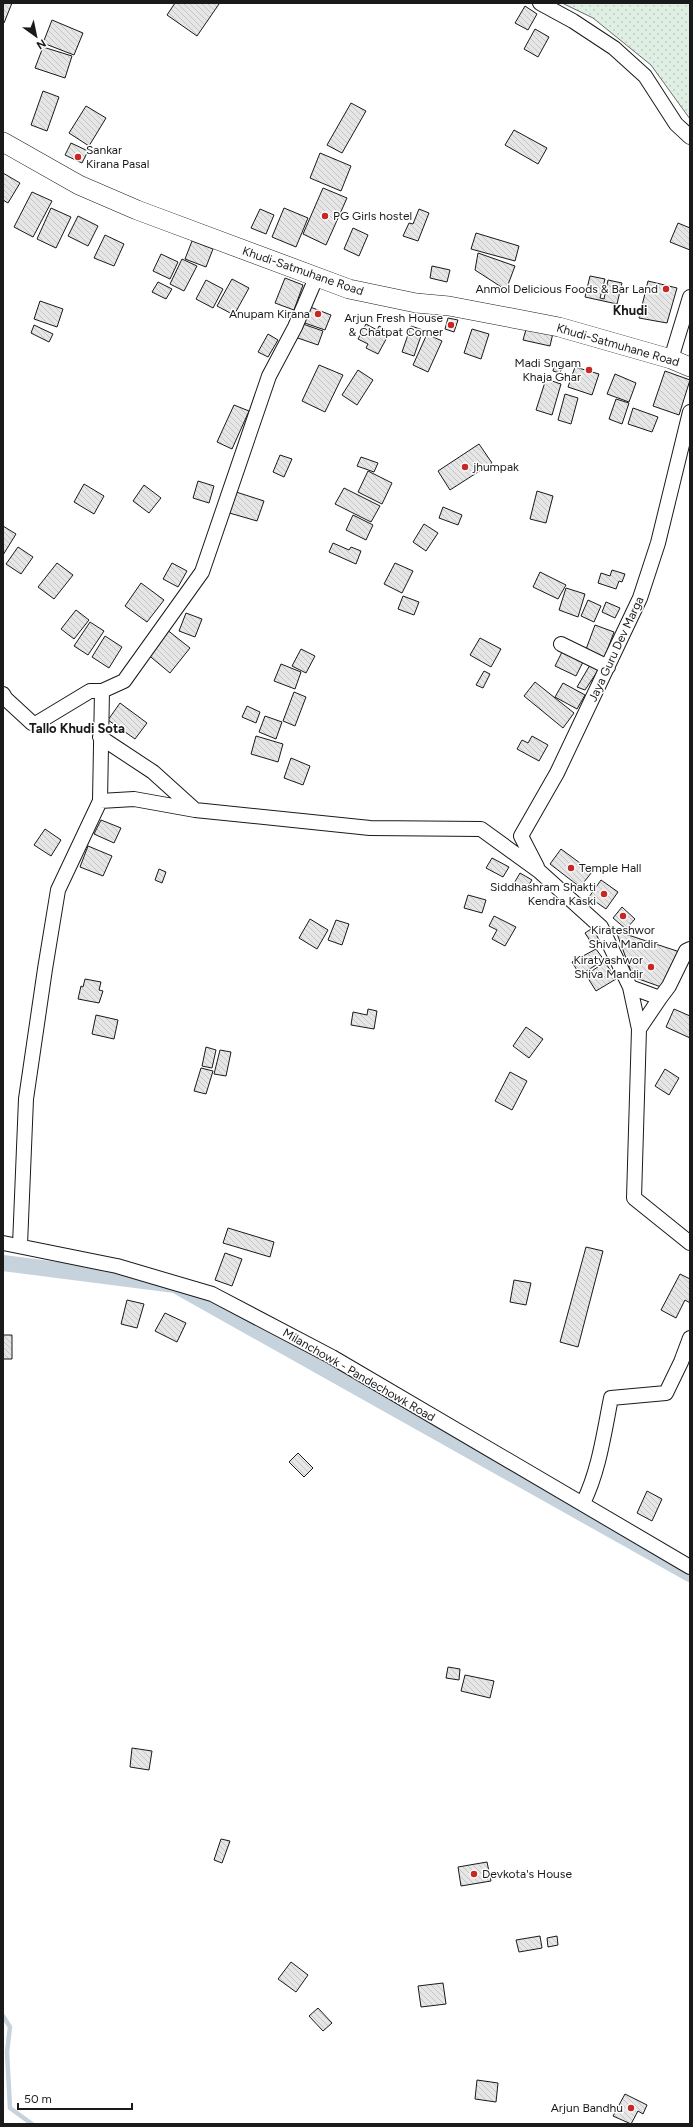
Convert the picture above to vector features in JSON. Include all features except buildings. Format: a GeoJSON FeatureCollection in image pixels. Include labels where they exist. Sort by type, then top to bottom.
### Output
{"type":"FeatureCollection","features":[{"type":"Feature","properties":{"kind":"main road","name":"Khudi-Satmuhane Road"},"geometry":{"type":"LineString","coordinates":[[3,142],[79,186],[137,210],[316,278],[349,289],[416,303],[449,306],[559,327],[672,359],[690,367]]}},
{"type":"Feature","properties":{"kind":"street"},"geometry":{"type":"LineString","coordinates":[[540,3],[574,21],[614,48],[645,76],[676,124],[690,136]]}},
{"type":"Feature","properties":{"kind":"street"},"geometry":{"type":"LineString","coordinates":[[3,694],[6,699],[32,723],[37,723],[90,692],[102,691],[124,681],[202,572],[269,376],[295,327],[316,278]]}},
{"type":"Feature","properties":{"kind":"street"},"geometry":{"type":"LineString","coordinates":[[672,359],[690,297]]}},
{"type":"Feature","properties":{"kind":"street","name":"Jaya Guru Dev Marga"},"geometry":{"type":"LineString","coordinates":[[521,836],[557,773],[640,598],[658,543],[690,412]]}},
{"type":"Feature","properties":{"kind":"street"},"geometry":{"type":"LineString","coordinates":[[561,644],[608,667]]}},
{"type":"Feature","properties":{"kind":"street"},"geometry":{"type":"LineString","coordinates":[[20,1245],[26,1099],[58,890],[100,801],[102,691]]}},
{"type":"Feature","properties":{"kind":"street"},"geometry":{"type":"LineString","coordinates":[[100,737],[153,772],[195,810]]}},
{"type":"Feature","properties":{"kind":"street"},"geometry":{"type":"LineString","coordinates":[[100,801],[134,799],[195,810],[370,828],[482,829],[539,871],[602,927],[630,987],[639,1029],[634,1198],[690,1243]]}},
{"type":"Feature","properties":{"kind":"street"},"geometry":{"type":"LineString","coordinates":[[494,838],[521,836],[539,871]]}},
{"type":"Feature","properties":{"kind":"street"},"geometry":{"type":"LineString","coordinates":[[639,1029],[669,986],[686,951],[690,949]]}},
{"type":"Feature","properties":{"kind":"street"},"geometry":{"type":"LineString","coordinates":[[630,987],[660,998]]}},
{"type":"Feature","properties":{"kind":"street","name":"Milanchowk - Pandechowk Road"},"geometry":{"type":"LineString","coordinates":[[3,1243],[20,1245],[117,1266],[212,1294],[332,1357],[690,1567]]}},
{"type":"Feature","properties":{"kind":"street"},"geometry":{"type":"LineString","coordinates":[[583,1503],[590,1489],[597,1463],[611,1398],[666,1393],[681,1362],[690,1338]]}},
{"type":"Feature","properties":{"kind":"green space"},"geometry":{"type":"Polygon","coordinates":[[[562,3],[690,3],[690,119],[651,65],[593,18],[562,3]]]}},
{"type":"Feature","properties":{"kind":"waterway"},"geometry":{"type":"LineString","coordinates":[[3,1263],[175,1285],[690,1574]]}},
{"type":"Feature","properties":{"kind":"waterway"},"geometry":{"type":"LineString","coordinates":[[3,2016],[10,2027],[7,2052],[10,2108],[32,2124]]}},
{"type":"Feature","properties":{"kind":"place","name":"Sankar Kirana Pasal"},"geometry":{"type":"Point","coordinates":[78,157]}},
{"type":"Feature","properties":{"kind":"place","name":"PG Girls hostel"},"geometry":{"type":"Point","coordinates":[325,216]}},
{"type":"Feature","properties":{"kind":"place","name":"Anmol Delicious Foods & Bar Land"},"geometry":{"type":"Point","coordinates":[666,289]}},
{"type":"Feature","properties":{"kind":"place","name":"Anupam Kirana"},"geometry":{"type":"Point","coordinates":[318,314]}},
{"type":"Feature","properties":{"kind":"place","name":"Arjun Fresh House & Chatpat Corner"},"geometry":{"type":"Point","coordinates":[451,325]}},
{"type":"Feature","properties":{"kind":"place","name":"Madi Sngam Khaja Ghar"},"geometry":{"type":"Point","coordinates":[589,370]}},
{"type":"Feature","properties":{"kind":"place","name":"jhumpak"},"geometry":{"type":"Point","coordinates":[465,467]}},
{"type":"Feature","properties":{"kind":"place","name":"Temple Hall"},"geometry":{"type":"Point","coordinates":[571,868]}},
{"type":"Feature","properties":{"kind":"place","name":"Siddhashram Shakti Kendra Kaski"},"geometry":{"type":"Point","coordinates":[604,894]}},
{"type":"Feature","properties":{"kind":"place","name":"Kirateshwor Shiva Mandir"},"geometry":{"type":"Point","coordinates":[623,916]}},
{"type":"Feature","properties":{"kind":"place","name":"Kiratyashwor Shiva Mandir"},"geometry":{"type":"Point","coordinates":[651,967]}},
{"type":"Feature","properties":{"kind":"place","name":"Devkota's House"},"geometry":{"type":"Point","coordinates":[474,1874]}},
{"type":"Feature","properties":{"kind":"place","name":"Arjun Bandhu"},"geometry":{"type":"Point","coordinates":[631,2108]}},
{"type":"Feature","properties":{"kind":"district","name":"Khudi"},"geometry":{"type":"Point","coordinates":[630,310]}},
{"type":"Feature","properties":{"kind":"district","name":"Tallo Khudi Sota"},"geometry":{"type":"Point","coordinates":[77,728]}}]}
